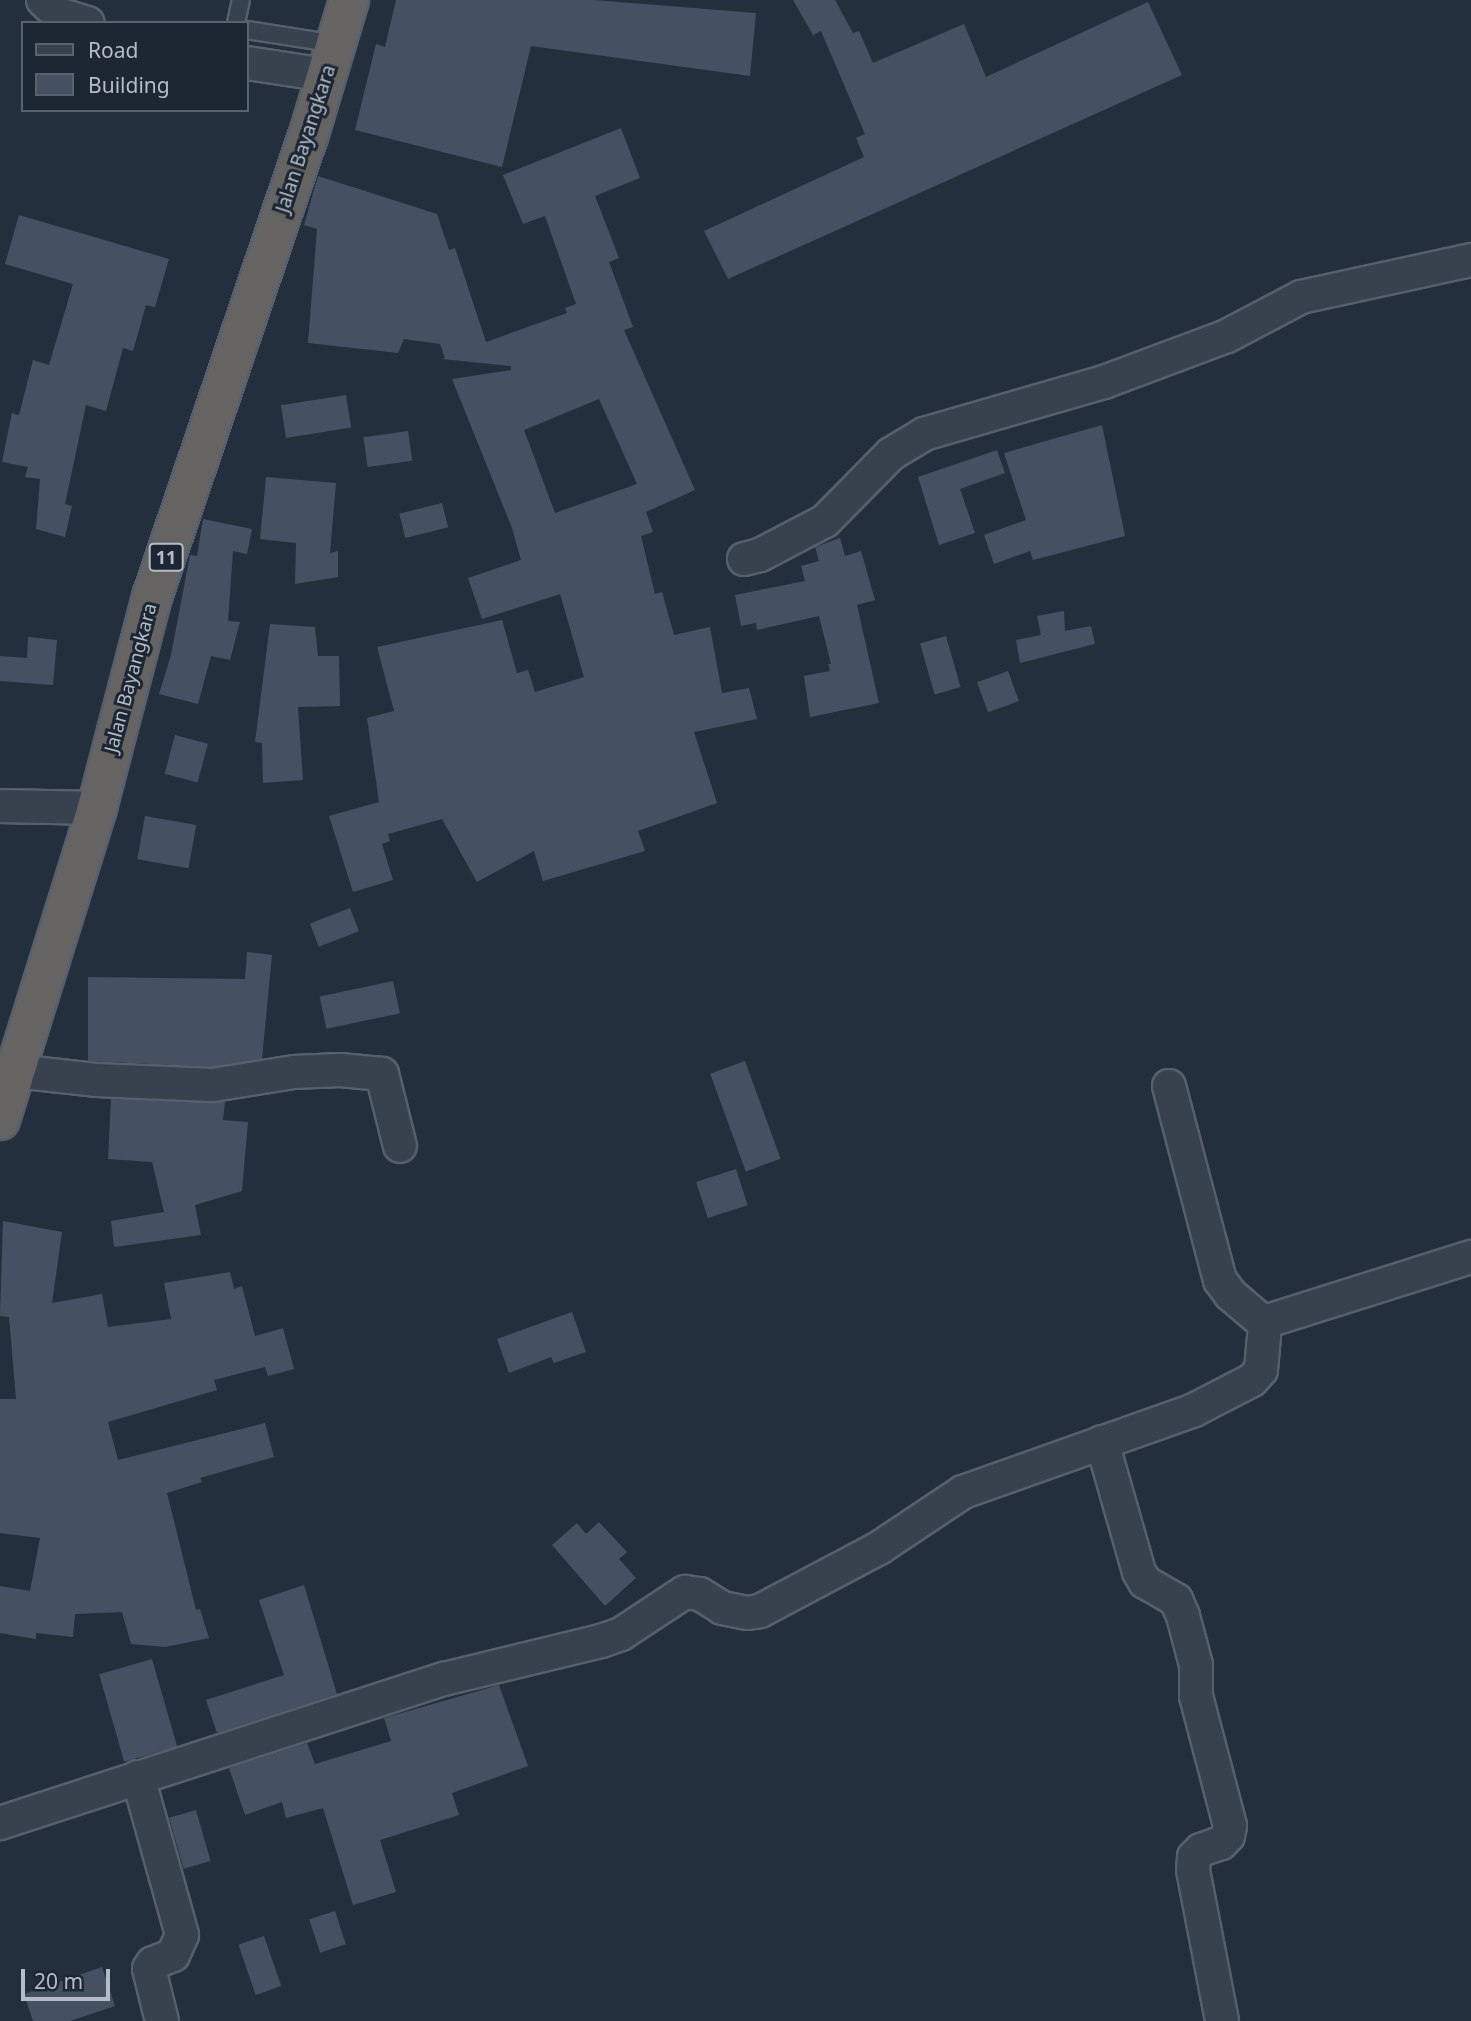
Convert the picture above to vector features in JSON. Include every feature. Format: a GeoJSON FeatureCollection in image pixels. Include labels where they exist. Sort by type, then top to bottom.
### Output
{"type":"FeatureCollection","features":[{"type":"Feature","properties":{"kind":"highway","name":"Jalan Bayangkara"},"geometry":{"type":"LineString","coordinates":[[0,1120],[97,808],[152,597],[349,0]]}},
{"type":"Feature","properties":{"kind":"street"},"geometry":{"type":"LineString","coordinates":[[43,0],[58,14],[81,21]]}},
{"type":"Feature","properties":{"kind":"street"},"geometry":{"type":"LineString","coordinates":[[248,63],[331,60]]}},
{"type":"Feature","properties":{"kind":"street"},"geometry":{"type":"LineString","coordinates":[[744,559],[825,521],[891,454],[924,434],[1104,382],[1227,336],[1301,297],[1471,260]]}},
{"type":"Feature","properties":{"kind":"street"},"geometry":{"type":"LineString","coordinates":[[0,806],[97,808]]}},
{"type":"Feature","properties":{"kind":"street"},"geometry":{"type":"LineString","coordinates":[[15,1071],[96,1080],[213,1085],[294,1072],[340,1070],[382,1074],[400,1146]]}},
{"type":"Feature","properties":{"kind":"street"},"geometry":{"type":"LineString","coordinates":[[1169,1086],[1220,1280],[1230,1294],[1265,1324]]}},
{"type":"Feature","properties":{"kind":"street"},"geometry":{"type":"LineString","coordinates":[[1265,1324],[1276,1318],[1471,1257]]}},
{"type":"Feature","properties":{"kind":"street"},"geometry":{"type":"LineString","coordinates":[[0,1823],[444,1679],[601,1641],[621,1634],[685,1592],[700,1594],[722,1608],[760,1611],[879,1548],[963,1492],[1194,1409],[1252,1380],[1261,1370],[1265,1324]]}},
{"type":"Feature","properties":{"kind":"street"},"geometry":{"type":"LineString","coordinates":[[1102,1443],[1139,1572],[1145,1582],[1176,1600],[1196,1665],[1196,1696],[1230,1826],[1228,1836],[1194,1857],[1193,1870],[1222,2021]]}},
{"type":"Feature","properties":{"kind":"street"},"geometry":{"type":"LineString","coordinates":[[138,1777],[182,1935],[173,1955],[152,1963],[149,1969],[162,2021]]}},
{"type":"Feature","properties":{"kind":"lane"},"geometry":{"type":"LineString","coordinates":[[236,21],[241,0]]}},
{"type":"Feature","properties":{"kind":"lane"},"geometry":{"type":"LineString","coordinates":[[248,30],[331,60]]}},
{"type":"Feature","properties":{"kind":"building"},"geometry":{"type":"Polygon","coordinates":[[[396,0],[594,0],[756,13],[750,76],[531,46],[502,167],[355,130],[376,44],[385,47],[396,0]]]}},
{"type":"Feature","properties":{"kind":"building"},"geometry":{"type":"Polygon","coordinates":[[[793,0],[835,0],[853,33],[859,31],[873,63],[964,24],[986,77],[1148,2],[1182,75],[728,279],[704,231],[864,157],[856,138],[865,134],[821,31],[813,35],[793,0]]]}},
{"type":"Feature","properties":{"kind":"building"},"geometry":{"type":"Polygon","coordinates":[[[621,128],[640,178],[595,196],[619,258],[609,262],[633,327],[624,330],[695,490],[646,512],[653,532],[641,536],[655,594],[662,592],[674,635],[710,627],[722,693],[749,688],[757,719],[694,732],[717,803],[638,831],[645,851],[543,881],[534,851],[477,882],[442,819],[388,834],[390,841],[382,844],[393,880],[353,892],[329,816],[379,802],[367,718],[394,711],[377,647],[502,620],[517,673],[528,670],[535,692],[584,677],[560,594],[482,619],[468,578],[521,560],[512,528],[452,379],[511,370],[511,366],[442,359],[445,358],[440,344],[404,339],[398,353],[308,343],[317,229],[304,225],[318,176],[437,214],[449,250],[455,248],[486,342],[567,313],[565,308],[576,304],[545,216],[523,224],[503,175],[621,128]],[[599,399],[524,430],[555,513],[637,484],[599,399]]]}},
{"type":"Feature","properties":{"kind":"building"},"geometry":{"type":"Polygon","coordinates":[[[19,215],[169,259],[155,307],[146,305],[133,351],[123,348],[106,411],[86,405],[65,504],[72,506],[65,537],[36,529],[40,479],[25,477],[28,467],[2,462],[12,413],[19,415],[33,360],[49,365],[73,284],[5,264],[19,215]]]}},
{"type":"Feature","properties":{"kind":"building"},"geometry":{"type":"Polygon","coordinates":[[[346,395],[351,428],[286,438],[281,405],[346,395]]]}},
{"type":"Feature","properties":{"kind":"building"},"geometry":{"type":"Polygon","coordinates":[[[1102,425],[1125,536],[1033,560],[1030,551],[994,564],[984,535],[1026,520],[1004,453],[1102,425]]]}},
{"type":"Feature","properties":{"kind":"building"},"geometry":{"type":"Polygon","coordinates":[[[408,431],[412,461],[368,467],[363,437],[408,431]]]}},
{"type":"Feature","properties":{"kind":"building"},"geometry":{"type":"Polygon","coordinates":[[[997,450],[1005,473],[960,489],[975,533],[939,545],[918,477],[997,450]]]}},
{"type":"Feature","properties":{"kind":"building"},"geometry":{"type":"Polygon","coordinates":[[[266,477],[336,483],[330,553],[338,551],[338,577],[295,584],[296,543],[260,539],[266,477]]]}},
{"type":"Feature","properties":{"kind":"building"},"geometry":{"type":"Polygon","coordinates":[[[442,503],[448,527],[405,538],[399,514],[442,503]]]}},
{"type":"Feature","properties":{"kind":"building"},"geometry":{"type":"Polygon","coordinates":[[[203,519],[252,529],[247,554],[233,551],[228,621],[240,622],[230,660],[211,656],[198,704],[159,694],[171,655],[190,555],[197,556],[203,519]]]}},
{"type":"Feature","properties":{"kind":"building"},"geometry":{"type":"Polygon","coordinates":[[[840,538],[845,556],[861,551],[875,600],[857,605],[879,703],[810,717],[804,676],[830,671],[828,664],[831,664],[819,616],[757,630],[756,623],[741,626],[735,595],[805,581],[801,566],[819,561],[815,547],[840,538]]]}},
{"type":"Feature","properties":{"kind":"building"},"geometry":{"type":"Polygon","coordinates":[[[1064,611],[1065,631],[1091,626],[1095,644],[1020,663],[1016,640],[1041,635],[1037,616],[1064,611]]]}},
{"type":"Feature","properties":{"kind":"building"},"geometry":{"type":"Polygon","coordinates":[[[270,624],[315,627],[318,656],[339,656],[340,706],[298,707],[303,780],[263,783],[262,743],[255,742],[270,624]]]}},
{"type":"Feature","properties":{"kind":"building"},"geometry":{"type":"Polygon","coordinates":[[[946,636],[961,687],[935,694],[920,643],[946,636]]]}},
{"type":"Feature","properties":{"kind":"building"},"geometry":{"type":"Polygon","coordinates":[[[28,637],[57,640],[53,685],[0,681],[0,656],[27,658],[28,637]]]}},
{"type":"Feature","properties":{"kind":"building"},"geometry":{"type":"Polygon","coordinates":[[[1008,671],[1019,701],[988,712],[977,682],[1008,671]]]}},
{"type":"Feature","properties":{"kind":"building"},"geometry":{"type":"Polygon","coordinates":[[[175,735],[208,744],[197,782],[165,774],[175,735]]]}},
{"type":"Feature","properties":{"kind":"building"},"geometry":{"type":"Polygon","coordinates":[[[145,816],[196,825],[189,868],[137,859],[145,816]]]}},
{"type":"Feature","properties":{"kind":"building"},"geometry":{"type":"Polygon","coordinates":[[[350,908],[359,931],[319,947],[310,923],[350,908]]]}},
{"type":"Feature","properties":{"kind":"building"},"geometry":{"type":"Polygon","coordinates":[[[247,952],[272,955],[262,1059],[212,1067],[88,1061],[88,977],[245,979],[247,952]]]}},
{"type":"Feature","properties":{"kind":"building"},"geometry":{"type":"Polygon","coordinates":[[[393,981],[400,1013],[327,1029],[320,997],[393,981]]]}},
{"type":"Feature","properties":{"kind":"building"},"geometry":{"type":"Polygon","coordinates":[[[745,1061],[781,1159],[746,1171],[710,1074],[745,1061]]]}},
{"type":"Feature","properties":{"kind":"building"},"geometry":{"type":"Polygon","coordinates":[[[111,1099],[225,1102],[223,1120],[248,1122],[242,1191],[195,1205],[201,1235],[114,1247],[111,1221],[164,1212],[152,1162],[108,1159],[111,1099]]]}},
{"type":"Feature","properties":{"kind":"building"},"geometry":{"type":"Polygon","coordinates":[[[736,1169],[748,1205],[708,1218],[696,1182],[736,1169]]]}},
{"type":"Feature","properties":{"kind":"building"},"geometry":{"type":"Polygon","coordinates":[[[3,1221],[62,1232],[52,1303],[102,1294],[108,1327],[171,1319],[164,1283],[230,1272],[234,1289],[242,1286],[255,1336],[283,1328],[294,1369],[268,1376],[265,1367],[214,1380],[217,1390],[108,1422],[118,1460],[265,1423],[274,1457],[200,1478],[202,1482],[167,1493],[196,1610],[200,1609],[209,1638],[165,1647],[131,1644],[122,1612],[75,1614],[73,1637],[36,1633],[36,1639],[0,1633],[0,1586],[30,1591],[40,1538],[0,1533],[0,1399],[16,1399],[9,1317],[0,1316],[3,1221]]]}},
{"type":"Feature","properties":{"kind":"building"},"geometry":{"type":"Polygon","coordinates":[[[572,1312],[586,1352],[554,1363],[551,1357],[509,1373],[497,1339],[572,1312]]]}},
{"type":"Feature","properties":{"kind":"building"},"geometry":{"type":"Polygon","coordinates":[[[599,1522],[627,1552],[619,1559],[636,1578],[605,1606],[552,1545],[577,1523],[586,1534],[599,1522]]]}},
{"type":"Feature","properties":{"kind":"building"},"geometry":{"type":"Polygon","coordinates":[[[304,1585],[337,1694],[217,1733],[206,1700],[284,1675],[259,1600],[304,1585]]]}},
{"type":"Feature","properties":{"kind":"building"},"geometry":{"type":"Polygon","coordinates":[[[152,1659],[177,1746],[124,1762],[99,1674],[152,1659]]]}},
{"type":"Feature","properties":{"kind":"building"},"geometry":{"type":"Polygon","coordinates":[[[499,1685],[528,1766],[452,1793],[459,1815],[380,1840],[396,1892],[353,1905],[323,1808],[286,1818],[282,1802],[245,1815],[229,1768],[307,1743],[315,1764],[391,1741],[384,1718],[499,1685]]]}},
{"type":"Feature","properties":{"kind":"building"},"geometry":{"type":"Polygon","coordinates":[[[196,1810],[211,1861],[184,1869],[169,1818],[196,1810]]]}},
{"type":"Feature","properties":{"kind":"building"},"geometry":{"type":"Polygon","coordinates":[[[335,1911],[346,1944],[320,1953],[309,1919],[335,1911]]]}},
{"type":"Feature","properties":{"kind":"building"},"geometry":{"type":"Polygon","coordinates":[[[264,1936],[281,1986],[256,1995],[238,1945],[264,1936]]]}},
{"type":"Feature","properties":{"kind":"building"},"geometry":{"type":"Polygon","coordinates":[[[102,1967],[115,2006],[70,2021],[33,2021],[24,1994],[102,1967]]]}}]}
